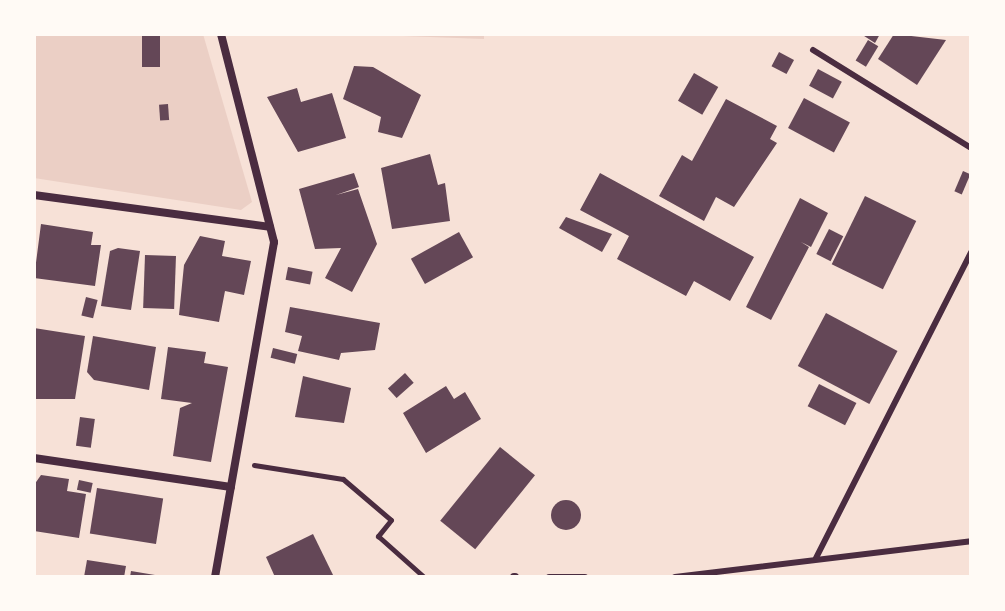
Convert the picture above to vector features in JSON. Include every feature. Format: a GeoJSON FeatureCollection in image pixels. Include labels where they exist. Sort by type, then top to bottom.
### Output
{"type":"FeatureCollection","features":[{"type":"Feature","properties":{"kind":"street"},"geometry":{"type":"LineString","coordinates":[[215,577],[238,462],[274,242],[221,34]]}},
{"type":"Feature","properties":{"kind":"street"},"geometry":{"type":"LineString","coordinates":[[34,195],[270,227]]}},
{"type":"Feature","properties":{"kind":"street"},"geometry":{"type":"LineString","coordinates":[[34,458],[231,487]]}},
{"type":"Feature","properties":{"kind":"lane"},"geometry":{"type":"LineString","coordinates":[[813,50],[971,148]]}},
{"type":"Feature","properties":{"kind":"lane"},"geometry":{"type":"LineString","coordinates":[[816,558],[971,252]]}},
{"type":"Feature","properties":{"kind":"lane"},"geometry":{"type":"LineString","coordinates":[[675,577],[971,541]]}},
{"type":"Feature","properties":{"kind":"lane"},"geometry":{"type":"LineString","coordinates":[[549,577],[585,577]]}},
{"type":"Feature","properties":{"kind":"path"},"geometry":{"type":"LineString","coordinates":[[238,462],[343,479],[391,520],[378,536],[424,577]]}},
{"type":"Feature","properties":{"kind":"shaded area"},"geometry":{"type":"Polygon","coordinates":[[[34,34],[203,34],[252,202],[241,210],[34,178],[34,34]]]}},
{"type":"Feature","properties":{"kind":"shaded area"},"geometry":{"type":"Polygon","coordinates":[[[349,34],[484,34],[484,39],[349,34]]]}},
{"type":"Feature","properties":{"kind":"building"},"geometry":{"type":"Polygon","coordinates":[[[142,34],[160,34],[160,67],[142,67],[142,34]]]}},
{"type":"Feature","properties":{"kind":"building"},"geometry":{"type":"Polygon","coordinates":[[[861,34],[880,34],[875,43],[861,34]]]}},
{"type":"Feature","properties":{"kind":"building"},"geometry":{"type":"Polygon","coordinates":[[[894,34],[946,40],[917,85],[878,59],[894,34]]]}},
{"type":"Feature","properties":{"kind":"building"},"geometry":{"type":"Polygon","coordinates":[[[868,40],[878,46],[866,67],[856,61],[868,40]]]}},
{"type":"Feature","properties":{"kind":"building"},"geometry":{"type":"Polygon","coordinates":[[[779,52],[794,60],[786,74],[771,66],[779,52]]]}},
{"type":"Feature","properties":{"kind":"building"},"geometry":{"type":"Polygon","coordinates":[[[354,66],[373,67],[421,95],[402,138],[378,132],[381,117],[343,99],[354,66]]]}},
{"type":"Feature","properties":{"kind":"building"},"geometry":{"type":"Polygon","coordinates":[[[818,69],[842,82],[833,98],[809,86],[818,69]]]}},
{"type":"Feature","properties":{"kind":"building"},"geometry":{"type":"Polygon","coordinates":[[[694,73],[718,87],[702,115],[678,101],[694,73]]]}},
{"type":"Feature","properties":{"kind":"building"},"geometry":{"type":"Polygon","coordinates":[[[297,88],[301,102],[332,93],[346,138],[298,152],[267,97],[297,88]]]}},
{"type":"Feature","properties":{"kind":"building"},"geometry":{"type":"Polygon","coordinates":[[[804,98],[850,122],[834,152],[788,128],[804,98]]]}},
{"type":"Feature","properties":{"kind":"building"},"geometry":{"type":"Polygon","coordinates":[[[726,99],[777,126],[770,139],[777,143],[734,207],[716,197],[704,221],[659,196],[682,155],[692,161],[726,99]]]}},
{"type":"Feature","properties":{"kind":"building"},"geometry":{"type":"Polygon","coordinates":[[[168,104],[169,120],[160,121],[159,105],[168,104]]]}},
{"type":"Feature","properties":{"kind":"building"},"geometry":{"type":"Polygon","coordinates":[[[430,154],[438,185],[445,183],[450,221],[392,229],[381,168],[430,154]]]}},
{"type":"Feature","properties":{"kind":"building"},"geometry":{"type":"Polygon","coordinates":[[[963,171],[970,174],[962,194],[954,191],[963,171]]]}},
{"type":"Feature","properties":{"kind":"building"},"geometry":{"type":"Polygon","coordinates":[[[354,173],[359,187],[336,195],[358,189],[377,244],[352,292],[325,278],[341,248],[315,249],[299,189],[354,173]]]}},
{"type":"Feature","properties":{"kind":"building"},"geometry":{"type":"Polygon","coordinates":[[[600,173],[754,257],[730,301],[694,281],[686,296],[617,259],[629,236],[580,210],[600,173]]]}},
{"type":"Feature","properties":{"kind":"building"},"geometry":{"type":"Polygon","coordinates":[[[865,196],[916,221],[883,289],[832,264],[865,196]]]}},
{"type":"Feature","properties":{"kind":"building"},"geometry":{"type":"Polygon","coordinates":[[[800,198],[828,213],[811,247],[801,242],[809,247],[771,320],[746,307],[800,198]]]}},
{"type":"Feature","properties":{"kind":"building"},"geometry":{"type":"Polygon","coordinates":[[[566,217],[612,234],[602,252],[559,228],[566,217]]]}},
{"type":"Feature","properties":{"kind":"building"},"geometry":{"type":"Polygon","coordinates":[[[41,224],[93,232],[91,245],[101,245],[95,286],[34,278],[41,224]]]}},
{"type":"Feature","properties":{"kind":"building"},"geometry":{"type":"Polygon","coordinates":[[[829,229],[843,236],[831,261],[816,254],[829,229]]]}},
{"type":"Feature","properties":{"kind":"building"},"geometry":{"type":"Polygon","coordinates":[[[459,232],[473,257],[425,284],[411,259],[459,232]]]}},
{"type":"Feature","properties":{"kind":"building"},"geometry":{"type":"Polygon","coordinates":[[[200,236],[225,241],[222,256],[251,261],[244,295],[225,291],[219,322],[179,315],[184,265],[200,236]]]}},
{"type":"Feature","properties":{"kind":"building"},"geometry":{"type":"Polygon","coordinates":[[[118,248],[140,251],[131,310],[101,306],[110,251],[118,248]]]}},
{"type":"Feature","properties":{"kind":"building"},"geometry":{"type":"Polygon","coordinates":[[[145,255],[176,256],[174,309],[143,308],[145,255]]]}},
{"type":"Feature","properties":{"kind":"building"},"geometry":{"type":"Polygon","coordinates":[[[288,267],[313,272],[310,285],[286,280],[288,267]]]}},
{"type":"Feature","properties":{"kind":"building"},"geometry":{"type":"Polygon","coordinates":[[[86,297],[98,300],[93,318],[81,315],[86,297]]]}},
{"type":"Feature","properties":{"kind":"building"},"geometry":{"type":"Polygon","coordinates":[[[290,307],[380,323],[375,350],[341,353],[339,360],[298,351],[302,336],[285,332],[290,307]]]}},
{"type":"Feature","properties":{"kind":"building"},"geometry":{"type":"Polygon","coordinates":[[[826,313],[898,351],[869,404],[798,366],[826,313]]]}},
{"type":"Feature","properties":{"kind":"building"},"geometry":{"type":"Polygon","coordinates":[[[34,328],[85,336],[75,399],[34,399],[34,328]]]}},
{"type":"Feature","properties":{"kind":"building"},"geometry":{"type":"Polygon","coordinates":[[[93,336],[156,347],[149,390],[94,380],[87,372],[93,336]]]}},
{"type":"Feature","properties":{"kind":"building"},"geometry":{"type":"Polygon","coordinates":[[[168,347],[206,352],[204,363],[228,367],[211,462],[173,456],[180,408],[192,403],[161,399],[168,347]]]}},
{"type":"Feature","properties":{"kind":"building"},"geometry":{"type":"Polygon","coordinates":[[[273,348],[297,354],[295,364],[271,358],[273,348]]]}},
{"type":"Feature","properties":{"kind":"building"},"geometry":{"type":"Polygon","coordinates":[[[405,373],[414,383],[397,398],[388,388],[405,373]]]}},
{"type":"Feature","properties":{"kind":"building"},"geometry":{"type":"Polygon","coordinates":[[[303,376],[351,388],[344,423],[295,417],[303,376]]]}},
{"type":"Feature","properties":{"kind":"building"},"geometry":{"type":"Polygon","coordinates":[[[819,384],[856,403],[845,425],[808,406],[819,384]]]}},
{"type":"Feature","properties":{"kind":"building"},"geometry":{"type":"Polygon","coordinates":[[[446,386],[454,399],[465,392],[481,419],[426,453],[403,413],[446,386]]]}},
{"type":"Feature","properties":{"kind":"building"},"geometry":{"type":"Polygon","coordinates":[[[80,417],[95,419],[91,448],[76,446],[80,417]]]}},
{"type":"Feature","properties":{"kind":"building"},"geometry":{"type":"Polygon","coordinates":[[[500,447],[535,475],[475,549],[440,521],[500,447]]]}},
{"type":"Feature","properties":{"kind":"building"},"geometry":{"type":"Polygon","coordinates":[[[41,475],[69,479],[67,491],[86,494],[79,538],[34,531],[34,485],[41,475]]]}},
{"type":"Feature","properties":{"kind":"building"},"geometry":{"type":"Polygon","coordinates":[[[79,480],[93,483],[91,493],[77,490],[79,480]]]}},
{"type":"Feature","properties":{"kind":"building"},"geometry":{"type":"Polygon","coordinates":[[[97,488],[163,498],[156,544],[90,533],[97,488]]]}},
{"type":"Feature","properties":{"kind":"building"},"geometry":{"type":"Polygon","coordinates":[[[566,500],[577,504],[581,515],[577,526],[566,530],[555,526],[551,515],[555,504],[566,500]]]}},
{"type":"Feature","properties":{"kind":"building"},"geometry":{"type":"Polygon","coordinates":[[[313,534],[334,577],[275,577],[266,557],[313,534]]]}},
{"type":"Feature","properties":{"kind":"building"},"geometry":{"type":"Polygon","coordinates":[[[87,560],[126,566],[124,577],[84,577],[87,560]]]}},
{"type":"Feature","properties":{"kind":"building"},"geometry":{"type":"Polygon","coordinates":[[[131,571],[155,575],[155,577],[130,577],[131,571]]]}}]}
